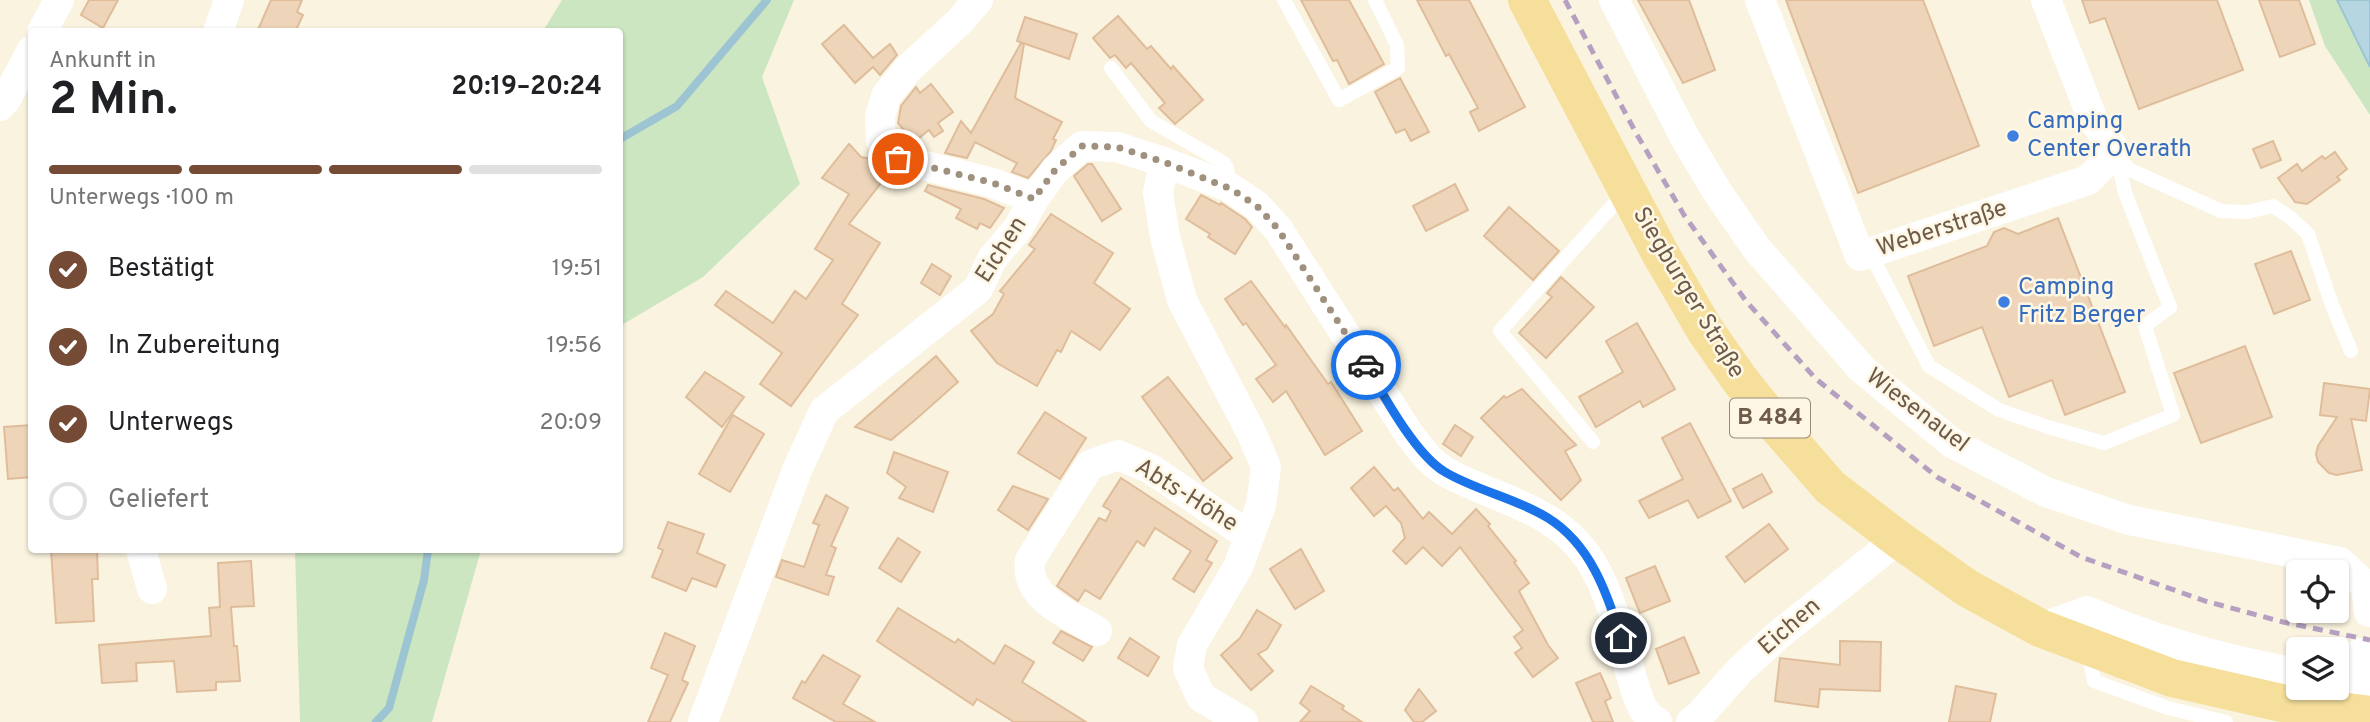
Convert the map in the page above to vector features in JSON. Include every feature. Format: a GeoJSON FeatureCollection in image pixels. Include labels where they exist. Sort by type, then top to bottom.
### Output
{"type":"FeatureCollection","features":[{"type":"Feature","properties":{"kind":"main road","name":"Siegburger Straße"},"geometry":{"type":"LineString","coordinates":[[1527,0],[1626,191],[1705,330],[1740,380],[1830,487],[1967,589],[2040,628],[2172,678],[2286,704],[2358,683]]}},
{"type":"Feature","properties":{"kind":"street"},"geometry":{"type":"LineString","coordinates":[[45,28],[59,0]]}},
{"type":"Feature","properties":{"kind":"street"},"geometry":{"type":"LineString","coordinates":[[219,28],[229,0]]}},
{"type":"Feature","properties":{"kind":"street"},"geometry":{"type":"LineString","coordinates":[[978,0],[960,21],[908,69],[886,96],[880,117],[881,141],[898,159],[993,183],[1034,199]]}},
{"type":"Feature","properties":{"kind":"street","name":"Wiesenauel"},"geometry":{"type":"LineString","coordinates":[[1614,0],[1684,136],[1718,193],[1757,249],[1861,369],[1931,427],[1952,443],[2046,492],[2129,520],[2340,562],[2366,586],[2369,612]]}},
{"type":"Feature","properties":{"kind":"street","name":"Weberstraße"},"geometry":{"type":"LineString","coordinates":[[1760,0],[1860,256],[2088,180],[2116,151]]}},
{"type":"Feature","properties":{"kind":"street"},"geometry":{"type":"LineString","coordinates":[[2046,0],[2093,120],[2116,151]]}},
{"type":"Feature","properties":{"kind":"street"},"geometry":{"type":"LineString","coordinates":[[15,92],[28,64]]}},
{"type":"Feature","properties":{"kind":"street","name":"Eichen"},"geometry":{"type":"LineString","coordinates":[[703,722],[797,470],[824,411],[978,289],[992,259],[1018,228],[1034,199],[1055,170],[1082,146],[1117,147],[1164,162],[1228,187],[1257,206],[1278,229],[1395,413],[1427,457],[1444,471],[1548,517],[1567,533],[1586,555],[1606,594],[1641,704],[1651,719],[1657,722]]}},
{"type":"Feature","properties":{"kind":"street","name":"Abts-Höhe"},"geometry":{"type":"LineString","coordinates":[[1164,162],[1158,192],[1165,237],[1182,300],[1251,432],[1266,467],[1261,505],[1238,567],[1192,645],[1188,668],[1200,697],[1243,722]]}},
{"type":"Feature","properties":{"kind":"street","name":"Abts-Höhe"},"geometry":{"type":"LineString","coordinates":[[1097,631],[1043,598],[1036,590],[1028,570],[1030,560],[1090,465],[1118,455],[1151,469],[1249,536]]}},
{"type":"Feature","properties":{"kind":"street","name":"Eichen"},"geometry":{"type":"LineString","coordinates":[[1691,722],[1740,670],[1776,637],[1898,539]]}},
{"type":"Feature","properties":{"kind":"street"},"geometry":{"type":"LineString","coordinates":[[142,553],[152,589]]}},
{"type":"Feature","properties":{"kind":"street"},"geometry":{"type":"LineString","coordinates":[[2040,628],[2087,611],[2142,635],[2191,650],[2243,664],[2286,671]]}},
{"type":"Feature","properties":{"kind":"lane"},"geometry":{"type":"LineString","coordinates":[[1284,0],[1339,100],[1398,68],[1397,45],[1375,0]]}},
{"type":"Feature","properties":{"kind":"lane"},"geometry":{"type":"LineString","coordinates":[[1111,68],[1151,121],[1224,163],[1227,168],[1228,187]]}},
{"type":"Feature","properties":{"kind":"lane"},"geometry":{"type":"LineString","coordinates":[[1870,253],[1929,366],[1999,410],[2104,443],[2173,415],[2146,326],[2170,307],[2124,193],[2116,151]]}},
{"type":"Feature","properties":{"kind":"lane"},"geometry":{"type":"LineString","coordinates":[[2116,151],[2128,169],[2221,211],[2247,212],[2273,206],[2291,218],[2308,234],[2351,351]]}},
{"type":"Feature","properties":{"kind":"lane"},"geometry":{"type":"LineString","coordinates":[[1593,442],[1500,331],[1626,191]]}},
{"type":"Feature","properties":{"kind":"lane"},"geometry":{"type":"LineString","coordinates":[[2088,646],[2094,681],[2168,708],[2226,722]]}},
{"type":"Feature","properties":{"kind":"green space"},"geometry":{"type":"Polygon","coordinates":[[[562,0],[794,0],[762,77],[800,184],[703,277],[623,324],[623,28],[545,28],[562,0]]]}},
{"type":"Feature","properties":{"kind":"green space"},"geometry":{"type":"Polygon","coordinates":[[[2309,0],[2370,0],[2370,115],[2325,46],[2309,0]]]}},
{"type":"Feature","properties":{"kind":"green space"},"geometry":{"type":"Polygon","coordinates":[[[295,553],[480,553],[432,722],[300,722],[295,553]]]}},
{"type":"Feature","properties":{"kind":"water"},"geometry":{"type":"Polygon","coordinates":[[[2337,0],[2370,0],[2370,67],[2337,0]]]}},
{"type":"Feature","properties":{"kind":"building"},"geometry":{"type":"Polygon","coordinates":[[[89,0],[118,0],[103,28],[81,15],[89,0]]]}},
{"type":"Feature","properties":{"kind":"building"},"geometry":{"type":"Polygon","coordinates":[[[271,0],[302,0],[297,12],[303,15],[297,28],[259,28],[271,0]]]}},
{"type":"Feature","properties":{"kind":"building"},"geometry":{"type":"Polygon","coordinates":[[[1301,0],[1349,0],[1384,64],[1349,84],[1337,60],[1333,61],[1301,0]]]}},
{"type":"Feature","properties":{"kind":"building"},"geometry":{"type":"Polygon","coordinates":[[[1417,0],[1469,0],[1525,107],[1479,131],[1470,112],[1478,108],[1449,54],[1446,56],[1417,0]]]}},
{"type":"Feature","properties":{"kind":"building"},"geometry":{"type":"Polygon","coordinates":[[[1638,0],[1689,0],[1715,70],[1683,83],[1638,0]]]}},
{"type":"Feature","properties":{"kind":"building"},"geometry":{"type":"Polygon","coordinates":[[[1786,0],[1923,0],[1979,146],[1858,193],[1786,0]]]}},
{"type":"Feature","properties":{"kind":"building"},"geometry":{"type":"Polygon","coordinates":[[[2082,0],[2217,0],[2243,70],[2139,109],[2105,18],[2090,23],[2082,0]]]}},
{"type":"Feature","properties":{"kind":"building"},"geometry":{"type":"Polygon","coordinates":[[[2259,0],[2299,0],[2315,44],[2280,57],[2259,0]]]}},
{"type":"Feature","properties":{"kind":"building"},"geometry":{"type":"Polygon","coordinates":[[[1118,16],[1147,49],[1151,46],[1171,69],[1173,66],[1203,100],[1175,124],[1159,108],[1165,103],[1131,63],[1126,68],[1115,55],[1110,58],[1093,38],[1118,16]]]}},
{"type":"Feature","properties":{"kind":"building"},"geometry":{"type":"Polygon","coordinates":[[[1025,17],[1077,34],[1069,59],[1017,41],[1025,17]]]}},
{"type":"Feature","properties":{"kind":"building"},"geometry":{"type":"Polygon","coordinates":[[[844,25],[873,58],[890,44],[897,55],[880,75],[873,67],[855,83],[822,44],[844,25]]]}},
{"type":"Feature","properties":{"kind":"building"},"geometry":{"type":"Polygon","coordinates":[[[1021,43],[1024,44],[1015,98],[1062,122],[1053,139],[1056,140],[1051,151],[1028,178],[1012,172],[1017,163],[975,142],[967,158],[945,153],[961,121],[971,133],[1021,43]]]}},
{"type":"Feature","properties":{"kind":"building"},"geometry":{"type":"Polygon","coordinates":[[[1400,78],[1429,132],[1411,141],[1405,129],[1396,133],[1375,92],[1400,78]]]}},
{"type":"Feature","properties":{"kind":"building"},"geometry":{"type":"Polygon","coordinates":[[[931,84],[953,112],[938,123],[943,131],[934,137],[929,130],[914,142],[898,123],[901,106],[916,87],[920,93],[931,84]]]}},
{"type":"Feature","properties":{"kind":"building"},"geometry":{"type":"Polygon","coordinates":[[[2273,141],[2281,160],[2261,168],[2253,149],[2273,141]]]}},
{"type":"Feature","properties":{"kind":"building"},"geometry":{"type":"Polygon","coordinates":[[[849,144],[861,157],[872,159],[875,170],[884,179],[849,224],[880,243],[842,304],[858,315],[791,406],[760,384],[782,353],[715,305],[726,291],[773,323],[795,291],[806,299],[833,260],[815,249],[849,194],[822,178],[849,144]]]}},
{"type":"Feature","properties":{"kind":"building"},"geometry":{"type":"Polygon","coordinates":[[[2335,152],[2347,169],[2337,177],[2340,180],[2307,204],[2295,202],[2278,178],[2297,164],[2302,171],[2322,156],[2325,159],[2335,152]]]}},
{"type":"Feature","properties":{"kind":"building"},"geometry":{"type":"Polygon","coordinates":[[[1088,164],[1092,164],[1121,209],[1102,221],[1074,176],[1088,164]]]}},
{"type":"Feature","properties":{"kind":"building"},"geometry":{"type":"Polygon","coordinates":[[[1455,184],[1468,210],[1426,231],[1413,206],[1455,184]]]}},
{"type":"Feature","properties":{"kind":"building"},"geometry":{"type":"Polygon","coordinates":[[[928,185],[984,199],[1004,208],[990,228],[980,223],[977,229],[956,218],[961,209],[925,191],[928,185]]]}},
{"type":"Feature","properties":{"kind":"building"},"geometry":{"type":"Polygon","coordinates":[[[1201,195],[1220,205],[1221,203],[1252,227],[1235,254],[1186,219],[1201,195]]]}},
{"type":"Feature","properties":{"kind":"building"},"geometry":{"type":"Polygon","coordinates":[[[1509,207],[1559,251],[1533,280],[1484,236],[1509,207]]]}},
{"type":"Feature","properties":{"kind":"building"},"geometry":{"type":"Polygon","coordinates":[[[1051,214],[1113,253],[1094,283],[1130,309],[1100,350],[1071,331],[1061,352],[1057,350],[1037,386],[997,363],[971,331],[993,314],[1004,294],[1000,291],[1035,249],[1029,245],[1051,214]]]}},
{"type":"Feature","properties":{"kind":"building","name":"Camping Fritz Berger"},"geometry":{"type":"Polygon","coordinates":[[[2058,218],[2125,392],[2065,415],[2052,380],[2009,397],[1982,327],[1934,346],[1908,276],[1987,246],[1994,232],[2004,228],[2018,234],[2058,218]]]}},
{"type":"Feature","properties":{"kind":"building"},"geometry":{"type":"Polygon","coordinates":[[[2291,251],[2310,300],[2274,314],[2255,264],[2291,251]]]}},
{"type":"Feature","properties":{"kind":"building"},"geometry":{"type":"Polygon","coordinates":[[[932,264],[951,276],[940,295],[921,283],[932,264]]]}},
{"type":"Feature","properties":{"kind":"building"},"geometry":{"type":"Polygon","coordinates":[[[1561,277],[1594,307],[1546,358],[1519,333],[1552,297],[1547,293],[1561,277]]]}},
{"type":"Feature","properties":{"kind":"building"},"geometry":{"type":"Polygon","coordinates":[[[1251,281],[1328,384],[1331,382],[1362,431],[1325,455],[1286,391],[1273,402],[1256,379],[1276,365],[1225,299],[1251,281]]]}},
{"type":"Feature","properties":{"kind":"building"},"geometry":{"type":"Polygon","coordinates":[[[1637,323],[1675,389],[1643,407],[1640,401],[1596,427],[1579,397],[1623,372],[1606,341],[1637,323]]]}},
{"type":"Feature","properties":{"kind":"building"},"geometry":{"type":"Polygon","coordinates":[[[2245,346],[2272,417],[2201,443],[2174,373],[2245,346]]]}},
{"type":"Feature","properties":{"kind":"building"},"geometry":{"type":"Polygon","coordinates":[[[936,356],[958,382],[915,420],[891,440],[855,427],[936,356]]]}},
{"type":"Feature","properties":{"kind":"building"},"geometry":{"type":"Polygon","coordinates":[[[705,372],[744,397],[722,427],[686,397],[705,372]]]}},
{"type":"Feature","properties":{"kind":"building"},"geometry":{"type":"Polygon","coordinates":[[[1168,377],[1232,458],[1203,481],[1142,397],[1168,377]]]}},
{"type":"Feature","properties":{"kind":"building"},"geometry":{"type":"Polygon","coordinates":[[[2324,383],[2370,389],[2366,421],[2351,419],[2362,470],[2337,475],[2329,473],[2318,462],[2318,446],[2337,417],[2320,415],[2324,383]]]}},
{"type":"Feature","properties":{"kind":"building"},"geometry":{"type":"Polygon","coordinates":[[[1522,389],[1576,445],[1565,451],[1581,480],[1561,500],[1481,418],[1504,396],[1506,398],[1522,389]]]}},
{"type":"Feature","properties":{"kind":"building"},"geometry":{"type":"Polygon","coordinates":[[[1045,412],[1086,438],[1060,479],[1018,453],[1045,412]]]}},
{"type":"Feature","properties":{"kind":"building"},"geometry":{"type":"Polygon","coordinates":[[[733,415],[764,434],[730,492],[699,474],[733,415]]]}},
{"type":"Feature","properties":{"kind":"building"},"geometry":{"type":"Polygon","coordinates":[[[1690,423],[1731,501],[1698,518],[1688,500],[1649,518],[1639,501],[1683,479],[1662,438],[1690,423]]]}},
{"type":"Feature","properties":{"kind":"building"},"geometry":{"type":"Polygon","coordinates":[[[28,425],[28,477],[8,479],[4,427],[28,425]]]}},
{"type":"Feature","properties":{"kind":"building"},"geometry":{"type":"Polygon","coordinates":[[[1455,425],[1473,437],[1461,456],[1443,444],[1455,425]]]}},
{"type":"Feature","properties":{"kind":"building"},"geometry":{"type":"Polygon","coordinates":[[[894,452],[948,472],[933,512],[899,498],[906,487],[887,473],[894,452]]]}},
{"type":"Feature","properties":{"kind":"building"},"geometry":{"type":"Polygon","coordinates":[[[1374,467],[1394,491],[1398,488],[1423,519],[1429,512],[1452,534],[1476,509],[1490,524],[1488,526],[1516,561],[1514,562],[1529,583],[1519,591],[1548,645],[1558,658],[1533,677],[1515,653],[1522,648],[1514,637],[1523,630],[1460,547],[1442,566],[1423,547],[1406,564],[1393,551],[1405,538],[1401,523],[1386,506],[1374,516],[1351,488],[1374,467]]]}},
{"type":"Feature","properties":{"kind":"building"},"geometry":{"type":"Polygon","coordinates":[[[1762,474],[1772,492],[1743,508],[1733,489],[1762,474]]]}},
{"type":"Feature","properties":{"kind":"building"},"geometry":{"type":"Polygon","coordinates":[[[1121,478],[1217,541],[1206,560],[1212,563],[1194,592],[1173,579],[1191,551],[1155,528],[1144,546],[1137,541],[1100,599],[1085,590],[1078,601],[1057,586],[1099,518],[1106,521],[1111,511],[1103,506],[1121,478]]]}},
{"type":"Feature","properties":{"kind":"building"},"geometry":{"type":"Polygon","coordinates":[[[1013,486],[1048,499],[1028,530],[998,510],[1013,486]]]}},
{"type":"Feature","properties":{"kind":"building"},"geometry":{"type":"Polygon","coordinates":[[[826,495],[848,508],[831,546],[836,548],[826,575],[834,577],[828,595],[776,577],[782,560],[804,567],[819,525],[813,523],[826,495]]]}},
{"type":"Feature","properties":{"kind":"building"},"geometry":{"type":"Polygon","coordinates":[[[668,522],[704,534],[697,553],[725,565],[716,587],[692,578],[686,591],[652,577],[663,550],[658,548],[668,522]]]}},
{"type":"Feature","properties":{"kind":"building"},"geometry":{"type":"Polygon","coordinates":[[[1769,524],[1788,549],[1745,582],[1726,557],[1769,524]]]}},
{"type":"Feature","properties":{"kind":"building"},"geometry":{"type":"Polygon","coordinates":[[[898,538],[920,552],[901,582],[879,568],[898,538]]]}},
{"type":"Feature","properties":{"kind":"building"},"geometry":{"type":"Polygon","coordinates":[[[1301,549],[1324,591],[1295,609],[1270,569],[1301,549]]]}},
{"type":"Feature","properties":{"kind":"building"},"geometry":{"type":"Polygon","coordinates":[[[51,553],[97,553],[98,579],[92,579],[94,621],[56,623],[51,553]]]}},
{"type":"Feature","properties":{"kind":"building"},"geometry":{"type":"Polygon","coordinates":[[[251,561],[254,606],[231,607],[240,681],[216,682],[216,690],[177,692],[174,661],[136,663],[137,681],[102,683],[99,645],[211,636],[209,608],[220,607],[218,563],[251,561]]]}},
{"type":"Feature","properties":{"kind":"building"},"geometry":{"type":"Polygon","coordinates":[[[1655,566],[1670,601],[1640,613],[1626,578],[1655,566]]]}},
{"type":"Feature","properties":{"kind":"building"},"geometry":{"type":"Polygon","coordinates":[[[898,608],[955,643],[958,639],[994,664],[1005,645],[1034,662],[1022,682],[1086,722],[1014,722],[977,699],[973,705],[877,641],[898,608]]]}},
{"type":"Feature","properties":{"kind":"building"},"geometry":{"type":"Polygon","coordinates":[[[1257,610],[1281,625],[1267,649],[1258,654],[1273,671],[1251,690],[1221,655],[1240,638],[1257,610]]]}},
{"type":"Feature","properties":{"kind":"building"},"geometry":{"type":"Polygon","coordinates":[[[1061,631],[1092,647],[1083,661],[1053,643],[1061,631]]]}},
{"type":"Feature","properties":{"kind":"building"},"geometry":{"type":"Polygon","coordinates":[[[665,633],[695,646],[682,680],[688,683],[670,722],[648,722],[668,675],[651,668],[665,633]]]}},
{"type":"Feature","properties":{"kind":"building"},"geometry":{"type":"Polygon","coordinates":[[[1684,637],[1699,673],[1669,684],[1656,649],[1684,637]]]}},
{"type":"Feature","properties":{"kind":"building"},"geometry":{"type":"Polygon","coordinates":[[[1130,638],[1159,657],[1148,676],[1118,658],[1130,638]]]}},
{"type":"Feature","properties":{"kind":"building"},"geometry":{"type":"Polygon","coordinates":[[[1840,641],[1881,642],[1880,691],[1820,689],[1818,707],[1775,701],[1780,658],[1840,665],[1840,641]]]}},
{"type":"Feature","properties":{"kind":"building"},"geometry":{"type":"Polygon","coordinates":[[[823,655],[860,676],[843,704],[875,722],[836,722],[793,698],[802,681],[805,683],[823,655]]]}},
{"type":"Feature","properties":{"kind":"building"},"geometry":{"type":"Polygon","coordinates":[[[1600,673],[1611,698],[1605,701],[1613,722],[1593,722],[1576,683],[1600,673]]]}},
{"type":"Feature","properties":{"kind":"building"},"geometry":{"type":"Polygon","coordinates":[[[1311,686],[1344,706],[1342,709],[1362,722],[1300,722],[1310,711],[1300,703],[1311,686]]]}},
{"type":"Feature","properties":{"kind":"building"},"geometry":{"type":"Polygon","coordinates":[[[1956,686],[1996,694],[1990,722],[1949,722],[1956,686]]]}},
{"type":"Feature","properties":{"kind":"building"},"geometry":{"type":"Polygon","coordinates":[[[1419,689],[1436,711],[1422,722],[1414,722],[1405,710],[1419,689]]]}},
{"type":"Feature","properties":{"kind":"waterway"},"geometry":{"type":"LineString","coordinates":[[623,137],[677,106],[767,0]]}},
{"type":"Feature","properties":{"kind":"waterway"},"geometry":{"type":"LineString","coordinates":[[376,722],[389,708],[424,580],[428,553]]}},
{"type":"Feature","properties":{"kind":"railway"},"geometry":{"type":"LineString","coordinates":[[1565,0],[1636,133],[1684,215],[1746,301],[1816,379],[1937,477],[2081,557],[2205,601],[2283,622],[2370,640]]}},
{"type":"Feature","properties":{"kind":"way so far"},"geometry":{"type":"LineString","coordinates":[[898,159],[993,183],[1034,199],[1055,170],[1082,146],[1117,147],[1164,162],[1231,189],[1257,206],[1278,229],[1366,365]]}},
{"type":"Feature","properties":{"kind":"place","name":"Camping Center Overath"},"geometry":{"type":"Point","coordinates":[2013,136]}},
{"type":"Feature","properties":{"kind":"place","name":"Camping Fritz Berger"},"geometry":{"type":"Point","coordinates":[2004,302]}},
{"type":"Feature","properties":{"kind":"route"},"geometry":{"type":"LineString","coordinates":[[1366,365],[1382,393],[1427,457],[1444,471],[1548,517],[1567,533],[1586,555],[1602,582],[1621,638]]}}]}
